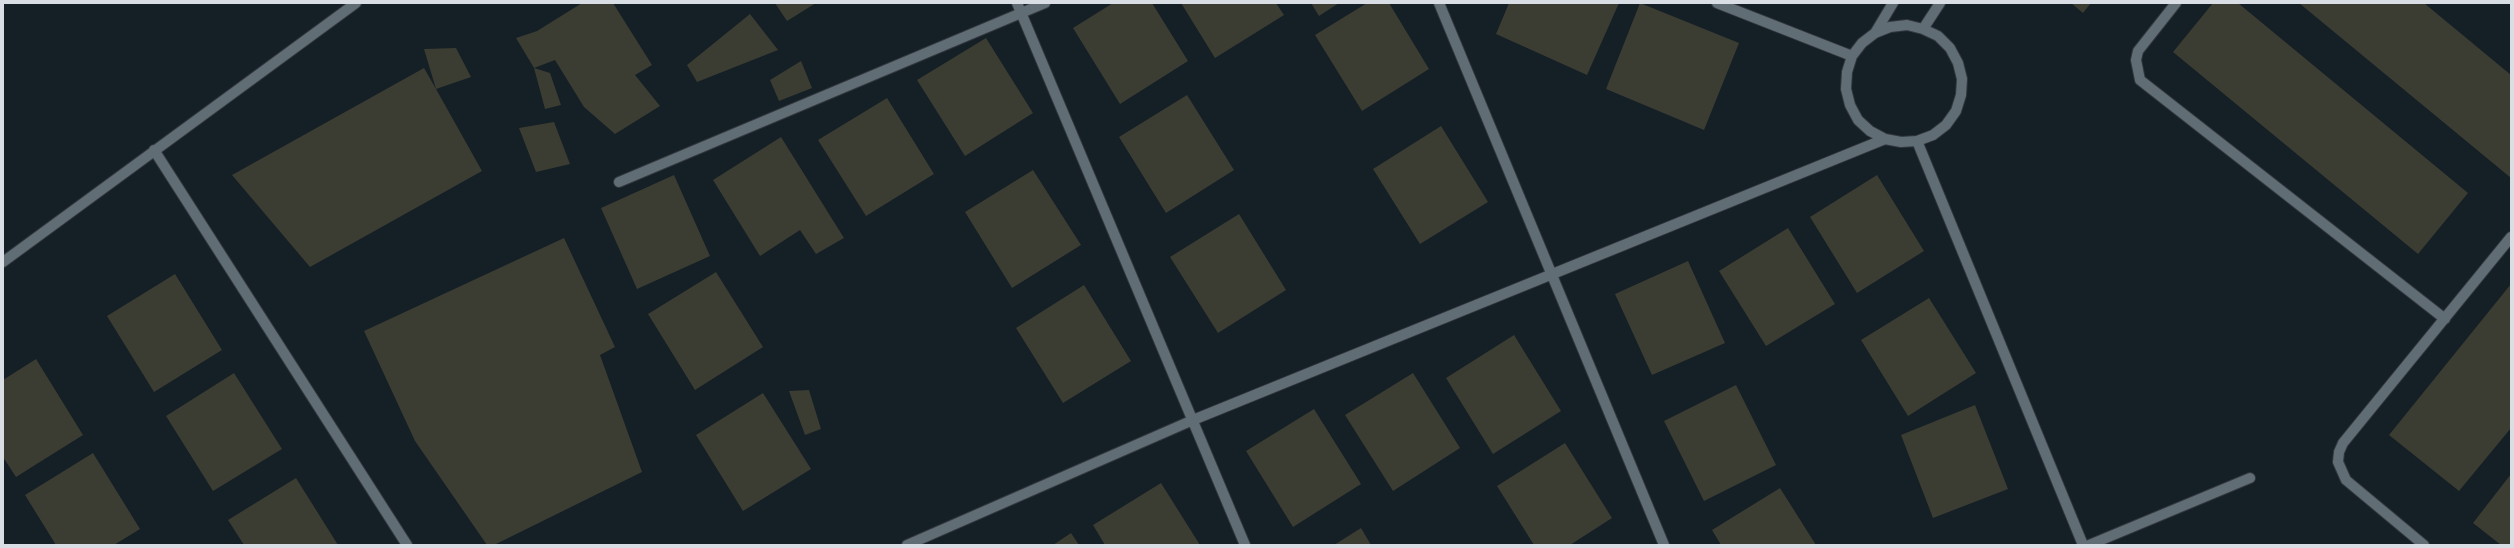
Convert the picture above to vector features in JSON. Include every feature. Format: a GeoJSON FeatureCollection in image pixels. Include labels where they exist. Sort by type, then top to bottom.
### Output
{"type":"FeatureCollection","features":[{"type":"Feature","properties":{"kind":"street"},"geometry":{"type":"LineString","coordinates":[[3,262],[356,3]]}},
{"type":"Feature","properties":{"kind":"street"},"geometry":{"type":"LineString","coordinates":[[1016,3],[1245,545]]}},
{"type":"Feature","properties":{"kind":"street"},"geometry":{"type":"LineString","coordinates":[[619,182],[1045,3]]}},
{"type":"Feature","properties":{"kind":"street"},"geometry":{"type":"LineString","coordinates":[[1439,3],[1664,545]]}},
{"type":"Feature","properties":{"kind":"street"},"geometry":{"type":"LineString","coordinates":[[1717,3],[1852,56]]}},
{"type":"Feature","properties":{"kind":"street"},"geometry":{"type":"LineString","coordinates":[[1875,33],[1893,3]]}},
{"type":"Feature","properties":{"kind":"street"},"geometry":{"type":"LineString","coordinates":[[1923,29],[1940,3]]}},
{"type":"Feature","properties":{"kind":"street"},"geometry":{"type":"LineString","coordinates":[[2176,3],[2138,51],[2136,60],[2140,80],[2445,319]]}},
{"type":"Feature","properties":{"kind":"street"},"geometry":{"type":"LineString","coordinates":[[1907,26],[1923,29],[1938,36],[1950,48],[1958,63],[1962,79],[1961,95],[1956,111],[1946,125],[1933,135],[1917,141],[1901,142],[1885,139],[1870,131],[1862,124],[1850,105],[1846,89],[1846,72],[1852,56],[1862,43],[1875,33],[1890,27],[1907,26]]}},
{"type":"Feature","properties":{"kind":"street"},"geometry":{"type":"LineString","coordinates":[[907,545],[1193,420],[1885,139]]}},
{"type":"Feature","properties":{"kind":"street"},"geometry":{"type":"LineString","coordinates":[[1917,141],[2083,545]]}},
{"type":"Feature","properties":{"kind":"street"},"geometry":{"type":"LineString","coordinates":[[154,150],[407,545]]}},
{"type":"Feature","properties":{"kind":"street"},"geometry":{"type":"LineString","coordinates":[[2424,545],[2346,480],[2338,462],[2343,443],[2511,237]]}},
{"type":"Feature","properties":{"kind":"street"},"geometry":{"type":"LineString","coordinates":[[2089,545],[2250,478]]}},
{"type":"Feature","properties":{"kind":"building"},"geometry":{"type":"Polygon","coordinates":[[[582,3],[613,3],[652,65],[635,75],[660,106],[615,134],[584,107],[555,60],[534,68],[516,38],[537,31],[582,3]]]}},
{"type":"Feature","properties":{"kind":"building"},"geometry":{"type":"Polygon","coordinates":[[[775,3],[816,3],[787,21],[775,3]]]}},
{"type":"Feature","properties":{"kind":"building"},"geometry":{"type":"Polygon","coordinates":[[[1113,3],[1152,3],[1188,61],[1120,104],[1073,28],[1113,3]]]}},
{"type":"Feature","properties":{"kind":"building"},"geometry":{"type":"Polygon","coordinates":[[[1181,3],[1276,3],[1284,15],[1215,58],[1181,3]]]}},
{"type":"Feature","properties":{"kind":"building"},"geometry":{"type":"Polygon","coordinates":[[[1311,3],[1339,3],[1319,16],[1311,3]]]}},
{"type":"Feature","properties":{"kind":"building"},"geometry":{"type":"Polygon","coordinates":[[[1367,3],[1389,3],[1429,69],[1362,111],[1315,35],[1367,3]]]}},
{"type":"Feature","properties":{"kind":"building"},"geometry":{"type":"Polygon","coordinates":[[[1509,3],[1619,3],[1587,75],[1496,34],[1509,3]]]}},
{"type":"Feature","properties":{"kind":"building"},"geometry":{"type":"Polygon","coordinates":[[[1640,3],[1739,43],[1704,130],[1606,89],[1640,3]]]}},
{"type":"Feature","properties":{"kind":"building"},"geometry":{"type":"Polygon","coordinates":[[[2071,3],[2091,3],[2083,13],[2071,3]]]}},
{"type":"Feature","properties":{"kind":"building"},"geometry":{"type":"Polygon","coordinates":[[[2213,3],[2238,3],[2468,193],[2418,254],[2173,52],[2213,3]]]}},
{"type":"Feature","properties":{"kind":"building"},"geometry":{"type":"Polygon","coordinates":[[[2299,3],[2424,3],[2511,75],[2511,178],[2299,3]]]}},
{"type":"Feature","properties":{"kind":"building"},"geometry":{"type":"Polygon","coordinates":[[[750,14],[778,50],[697,82],[687,65],[750,14]]]}},
{"type":"Feature","properties":{"kind":"building"},"geometry":{"type":"Polygon","coordinates":[[[986,38],[1033,113],[965,156],[917,80],[986,38]]]}},
{"type":"Feature","properties":{"kind":"building"},"geometry":{"type":"Polygon","coordinates":[[[456,48],[471,77],[436,89],[424,49],[456,48]]]}},
{"type":"Feature","properties":{"kind":"building"},"geometry":{"type":"Polygon","coordinates":[[[801,61],[812,88],[779,101],[770,80],[801,61]]]}},
{"type":"Feature","properties":{"kind":"building"},"geometry":{"type":"Polygon","coordinates":[[[424,68],[482,171],[310,267],[232,175],[424,68]]]}},
{"type":"Feature","properties":{"kind":"building"},"geometry":{"type":"Polygon","coordinates":[[[534,68],[550,73],[561,105],[545,109],[534,68]]]}},
{"type":"Feature","properties":{"kind":"building"},"geometry":{"type":"Polygon","coordinates":[[[1187,95],[1234,170],[1166,213],[1119,137],[1187,95]]]}},
{"type":"Feature","properties":{"kind":"building"},"geometry":{"type":"Polygon","coordinates":[[[887,98],[934,174],[866,216],[818,140],[887,98]]]}},
{"type":"Feature","properties":{"kind":"building"},"geometry":{"type":"Polygon","coordinates":[[[554,122],[570,164],[536,172],[519,128],[554,122]]]}},
{"type":"Feature","properties":{"kind":"building"},"geometry":{"type":"Polygon","coordinates":[[[1441,126],[1488,202],[1420,244],[1373,169],[1441,126]]]}},
{"type":"Feature","properties":{"kind":"building"},"geometry":{"type":"Polygon","coordinates":[[[781,137],[844,238],[816,254],[800,230],[760,256],[713,180],[781,137]]]}},
{"type":"Feature","properties":{"kind":"building"},"geometry":{"type":"Polygon","coordinates":[[[1033,170],[1081,245],[1012,288],[965,212],[1033,170]]]}},
{"type":"Feature","properties":{"kind":"building"},"geometry":{"type":"Polygon","coordinates":[[[674,175],[710,256],[637,289],[601,208],[674,175]]]}},
{"type":"Feature","properties":{"kind":"building"},"geometry":{"type":"Polygon","coordinates":[[[1877,175],[1924,251],[1857,293],[1810,217],[1877,175]]]}},
{"type":"Feature","properties":{"kind":"building"},"geometry":{"type":"Polygon","coordinates":[[[1239,214],[1286,290],[1218,333],[1170,257],[1239,214]]]}},
{"type":"Feature","properties":{"kind":"building"},"geometry":{"type":"Polygon","coordinates":[[[1788,228],[1835,304],[1766,346],[1719,271],[1788,228]]]}},
{"type":"Feature","properties":{"kind":"building"},"geometry":{"type":"Polygon","coordinates":[[[564,238],[615,347],[600,355],[642,472],[494,545],[487,545],[415,441],[364,331],[564,238]]]}},
{"type":"Feature","properties":{"kind":"building"},"geometry":{"type":"Polygon","coordinates":[[[1688,261],[1725,343],[1652,375],[1615,294],[1688,261]]]}},
{"type":"Feature","properties":{"kind":"building"},"geometry":{"type":"Polygon","coordinates":[[[716,272],[763,347],[695,390],[648,314],[716,272]]]}},
{"type":"Feature","properties":{"kind":"building"},"geometry":{"type":"Polygon","coordinates":[[[175,274],[222,350],[154,392],[107,316],[175,274]]]}},
{"type":"Feature","properties":{"kind":"building"},"geometry":{"type":"Polygon","coordinates":[[[2511,284],[2511,428],[2459,491],[2389,435],[2511,284]]]}},
{"type":"Feature","properties":{"kind":"building"},"geometry":{"type":"Polygon","coordinates":[[[1084,285],[1131,361],[1063,403],[1016,328],[1084,285]]]}},
{"type":"Feature","properties":{"kind":"building"},"geometry":{"type":"Polygon","coordinates":[[[1929,298],[1976,373],[1908,416],[1861,340],[1929,298]]]}},
{"type":"Feature","properties":{"kind":"building"},"geometry":{"type":"Polygon","coordinates":[[[1514,335],[1561,411],[1493,454],[1446,378],[1514,335]]]}},
{"type":"Feature","properties":{"kind":"building"},"geometry":{"type":"Polygon","coordinates":[[[36,359],[83,435],[16,477],[3,457],[3,380],[36,359]]]}},
{"type":"Feature","properties":{"kind":"building"},"geometry":{"type":"Polygon","coordinates":[[[234,373],[282,449],[213,491],[166,416],[234,373]]]}},
{"type":"Feature","properties":{"kind":"building"},"geometry":{"type":"Polygon","coordinates":[[[1413,373],[1460,448],[1393,491],[1345,415],[1413,373]]]}},
{"type":"Feature","properties":{"kind":"building"},"geometry":{"type":"Polygon","coordinates":[[[1736,385],[1776,465],[1704,501],[1664,421],[1736,385]]]}},
{"type":"Feature","properties":{"kind":"building"},"geometry":{"type":"Polygon","coordinates":[[[809,390],[821,429],[805,435],[789,391],[809,390]]]}},
{"type":"Feature","properties":{"kind":"building"},"geometry":{"type":"Polygon","coordinates":[[[763,393],[811,469],[743,511],[696,435],[763,393]]]}},
{"type":"Feature","properties":{"kind":"building"},"geometry":{"type":"Polygon","coordinates":[[[1975,405],[2008,489],[1933,518],[1901,435],[1975,405]]]}},
{"type":"Feature","properties":{"kind":"building"},"geometry":{"type":"Polygon","coordinates":[[[1314,409],[1361,484],[1293,527],[1246,451],[1314,409]]]}},
{"type":"Feature","properties":{"kind":"building"},"geometry":{"type":"Polygon","coordinates":[[[1565,443],[1612,518],[1570,545],[1534,545],[1497,486],[1565,443]]]}},
{"type":"Feature","properties":{"kind":"building"},"geometry":{"type":"Polygon","coordinates":[[[93,453],[140,529],[114,545],[56,545],[25,495],[93,453]]]}},
{"type":"Feature","properties":{"kind":"building"},"geometry":{"type":"Polygon","coordinates":[[[2511,474],[2511,545],[2501,545],[2473,523],[2511,474]]]}},
{"type":"Feature","properties":{"kind":"building"},"geometry":{"type":"Polygon","coordinates":[[[296,478],[338,545],[244,545],[228,520],[296,478]]]}},
{"type":"Feature","properties":{"kind":"building"},"geometry":{"type":"Polygon","coordinates":[[[1161,483],[1200,545],[1105,545],[1093,525],[1161,483]]]}},
{"type":"Feature","properties":{"kind":"building"},"geometry":{"type":"Polygon","coordinates":[[[1780,488],[1816,545],[1721,545],[1712,530],[1780,488]]]}},
{"type":"Feature","properties":{"kind":"building"},"geometry":{"type":"Polygon","coordinates":[[[1361,528],[1371,545],[1334,545],[1361,528]]]}},
{"type":"Feature","properties":{"kind":"building"},"geometry":{"type":"Polygon","coordinates":[[[1071,533],[1079,545],[1053,545],[1071,533]]]}}]}
